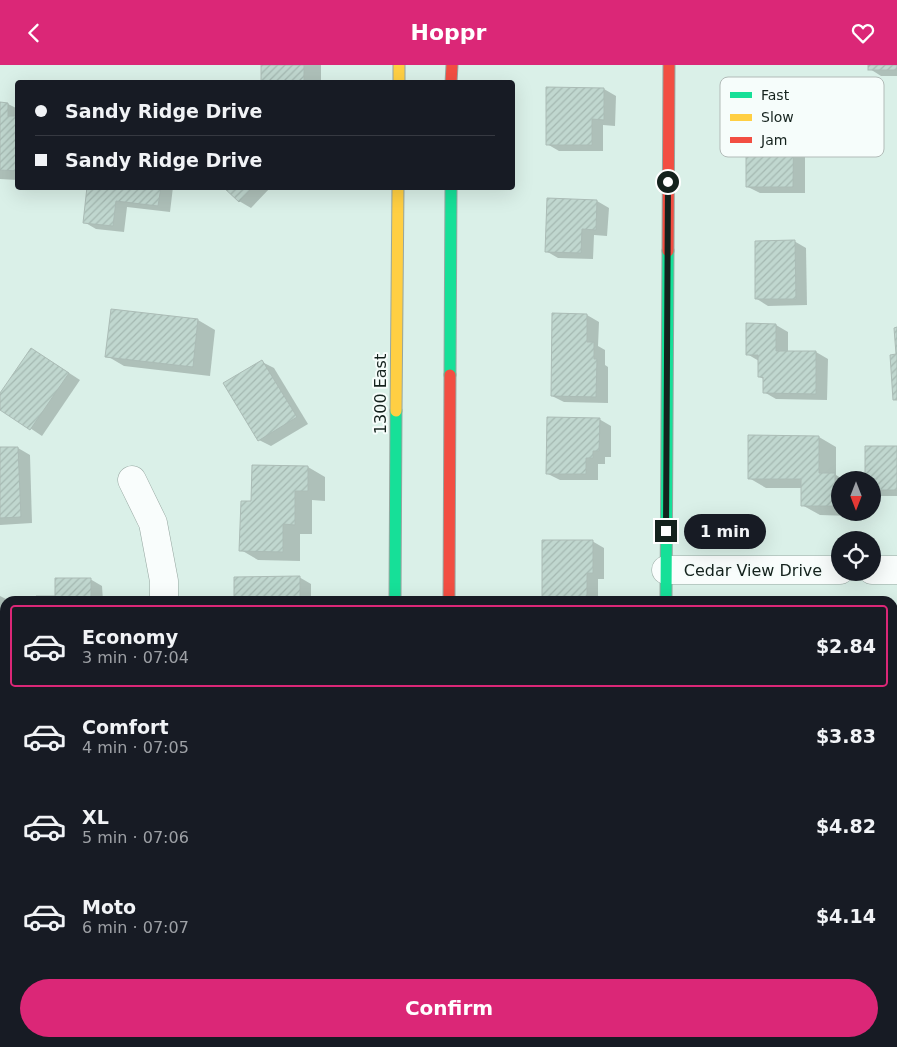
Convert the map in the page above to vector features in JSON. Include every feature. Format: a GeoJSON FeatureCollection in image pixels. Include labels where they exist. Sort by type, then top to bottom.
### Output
{"type":"FeatureCollection","features":[{"type":"Feature","properties":{"kind":"main road"},"geometry":{"type":"LineString","coordinates":[[399,65],[399,80]]}},
{"type":"Feature","properties":{"kind":"main road"},"geometry":{"type":"LineString","coordinates":[[452,65],[452,80]]}},
{"type":"Feature","properties":{"kind":"main road"},"geometry":{"type":"LineString","coordinates":[[666,596],[668,65]]}},
{"type":"Feature","properties":{"kind":"main road","name":"1300 East"},"geometry":{"type":"LineString","coordinates":[[395,596],[398,190]]}},
{"type":"Feature","properties":{"kind":"main road"},"geometry":{"type":"LineString","coordinates":[[449,596],[451,190]]}},
{"type":"Feature","properties":{"kind":"street"},"geometry":{"type":"LineString","coordinates":[[132,480],[153,523],[164,581],[164,596]]}},
{"type":"Feature","properties":{"kind":"street","name":"Cedar View Drive"},"geometry":{"type":"LineString","coordinates":[[666,570],[831,570]]}},
{"type":"Feature","properties":{"kind":"street"},"geometry":{"type":"LineString","coordinates":[[881,570],[897,570]]}},
{"type":"Feature","properties":{"kind":"building"},"geometry":{"type":"Polygon","coordinates":[[[261,65],[304,65],[304,80],[261,80],[261,65]]]}},
{"type":"Feature","properties":{"kind":"building"},"geometry":{"type":"Polygon","coordinates":[[[868,65],[897,65],[897,70],[868,70],[868,65]]]}},
{"type":"Feature","properties":{"kind":"building"},"geometry":{"type":"Polygon","coordinates":[[[546,87],[604,88],[604,120],[592,119],[592,145],[546,145],[546,87]]]}},
{"type":"Feature","properties":{"kind":"building"},"geometry":{"type":"Polygon","coordinates":[[[0,102],[8,103],[8,116],[15,116],[15,171],[0,170],[0,102]]]}},
{"type":"Feature","properties":{"kind":"building"},"geometry":{"type":"Polygon","coordinates":[[[746,157],[793,157],[793,187],[746,187],[746,157]]]}},
{"type":"Feature","properties":{"kind":"building"},"geometry":{"type":"Polygon","coordinates":[[[87,190],[161,190],[158,206],[116,201],[113,226],[83,223],[87,190]]]}},
{"type":"Feature","properties":{"kind":"building"},"geometry":{"type":"Polygon","coordinates":[[[226,190],[250,190],[239,202],[226,190]]]}},
{"type":"Feature","properties":{"kind":"building"},"geometry":{"type":"Polygon","coordinates":[[[547,198],[597,200],[596,230],[582,229],[581,253],[545,252],[547,198]]]}},
{"type":"Feature","properties":{"kind":"building"},"geometry":{"type":"Polygon","coordinates":[[[795,240],[796,299],[755,299],[755,241],[795,240]]]}},
{"type":"Feature","properties":{"kind":"building"},"geometry":{"type":"Polygon","coordinates":[[[111,309],[198,319],[193,367],[105,357],[111,309]]]}},
{"type":"Feature","properties":{"kind":"building"},"geometry":{"type":"Polygon","coordinates":[[[552,313],[587,314],[587,342],[594,342],[594,359],[597,359],[596,397],[551,396],[552,313]]]}},
{"type":"Feature","properties":{"kind":"building"},"geometry":{"type":"Polygon","coordinates":[[[746,323],[776,324],[776,351],[816,351],[816,394],[763,393],[763,377],[758,377],[758,355],[746,355],[746,323]]]}},
{"type":"Feature","properties":{"kind":"building"},"geometry":{"type":"Polygon","coordinates":[[[897,327],[897,400],[893,400],[890,355],[896,354],[894,328],[897,327]]]}},
{"type":"Feature","properties":{"kind":"building"},"geometry":{"type":"Polygon","coordinates":[[[31,348],[69,373],[30,430],[0,410],[0,393],[31,348]]]}},
{"type":"Feature","properties":{"kind":"building"},"geometry":{"type":"Polygon","coordinates":[[[262,360],[297,417],[258,441],[223,383],[262,360]]]}},
{"type":"Feature","properties":{"kind":"building"},"geometry":{"type":"Polygon","coordinates":[[[547,417],[600,418],[599,451],[593,451],[593,458],[586,458],[586,474],[546,474],[547,417]]]}},
{"type":"Feature","properties":{"kind":"building"},"geometry":{"type":"Polygon","coordinates":[[[748,435],[819,436],[819,473],[831,473],[831,506],[801,506],[801,479],[748,479],[748,435]]]}},
{"type":"Feature","properties":{"kind":"building"},"geometry":{"type":"Polygon","coordinates":[[[865,446],[897,446],[897,490],[881,490],[881,471],[865,471],[865,446]]]}},
{"type":"Feature","properties":{"kind":"building"},"geometry":{"type":"Polygon","coordinates":[[[0,447],[18,447],[21,517],[0,518],[0,447]]]}},
{"type":"Feature","properties":{"kind":"building"},"geometry":{"type":"Polygon","coordinates":[[[252,465],[308,466],[308,491],[295,491],[295,525],[283,524],[283,552],[239,551],[241,501],[251,501],[252,465]]]}},
{"type":"Feature","properties":{"kind":"building"},"geometry":{"type":"Polygon","coordinates":[[[542,540],[593,540],[593,573],[587,573],[587,596],[542,596],[542,540]]]}},
{"type":"Feature","properties":{"kind":"building"},"geometry":{"type":"Polygon","coordinates":[[[300,576],[300,596],[234,596],[234,577],[300,576]]]}},
{"type":"Feature","properties":{"kind":"building"},"geometry":{"type":"Polygon","coordinates":[[[55,578],[91,578],[91,596],[55,596],[55,578]]]}},
{"type":"Feature","properties":{"kind":"traffic: fast"},"geometry":{"type":"LineString","coordinates":[[450,375],[451,190]]}},
{"type":"Feature","properties":{"kind":"traffic: fast"},"geometry":{"type":"LineString","coordinates":[[666,596],[668,251]]}},
{"type":"Feature","properties":{"kind":"traffic: fast"},"geometry":{"type":"LineString","coordinates":[[395,596],[396,411]]}},
{"type":"Feature","properties":{"kind":"traffic: slow"},"geometry":{"type":"LineString","coordinates":[[399,65],[399,80]]}},
{"type":"Feature","properties":{"kind":"traffic: slow"},"geometry":{"type":"LineString","coordinates":[[396,411],[398,190]]}},
{"type":"Feature","properties":{"kind":"traffic: jam"},"geometry":{"type":"LineString","coordinates":[[451,80],[452,65]]}},
{"type":"Feature","properties":{"kind":"traffic: jam"},"geometry":{"type":"LineString","coordinates":[[668,251],[669,65]]}},
{"type":"Feature","properties":{"kind":"traffic: jam"},"geometry":{"type":"LineString","coordinates":[[449,596],[450,375]]}},
{"type":"Feature","properties":{"kind":"route"},"geometry":{"type":"LineString","coordinates":[[666,531],[668,182]]}}]}
